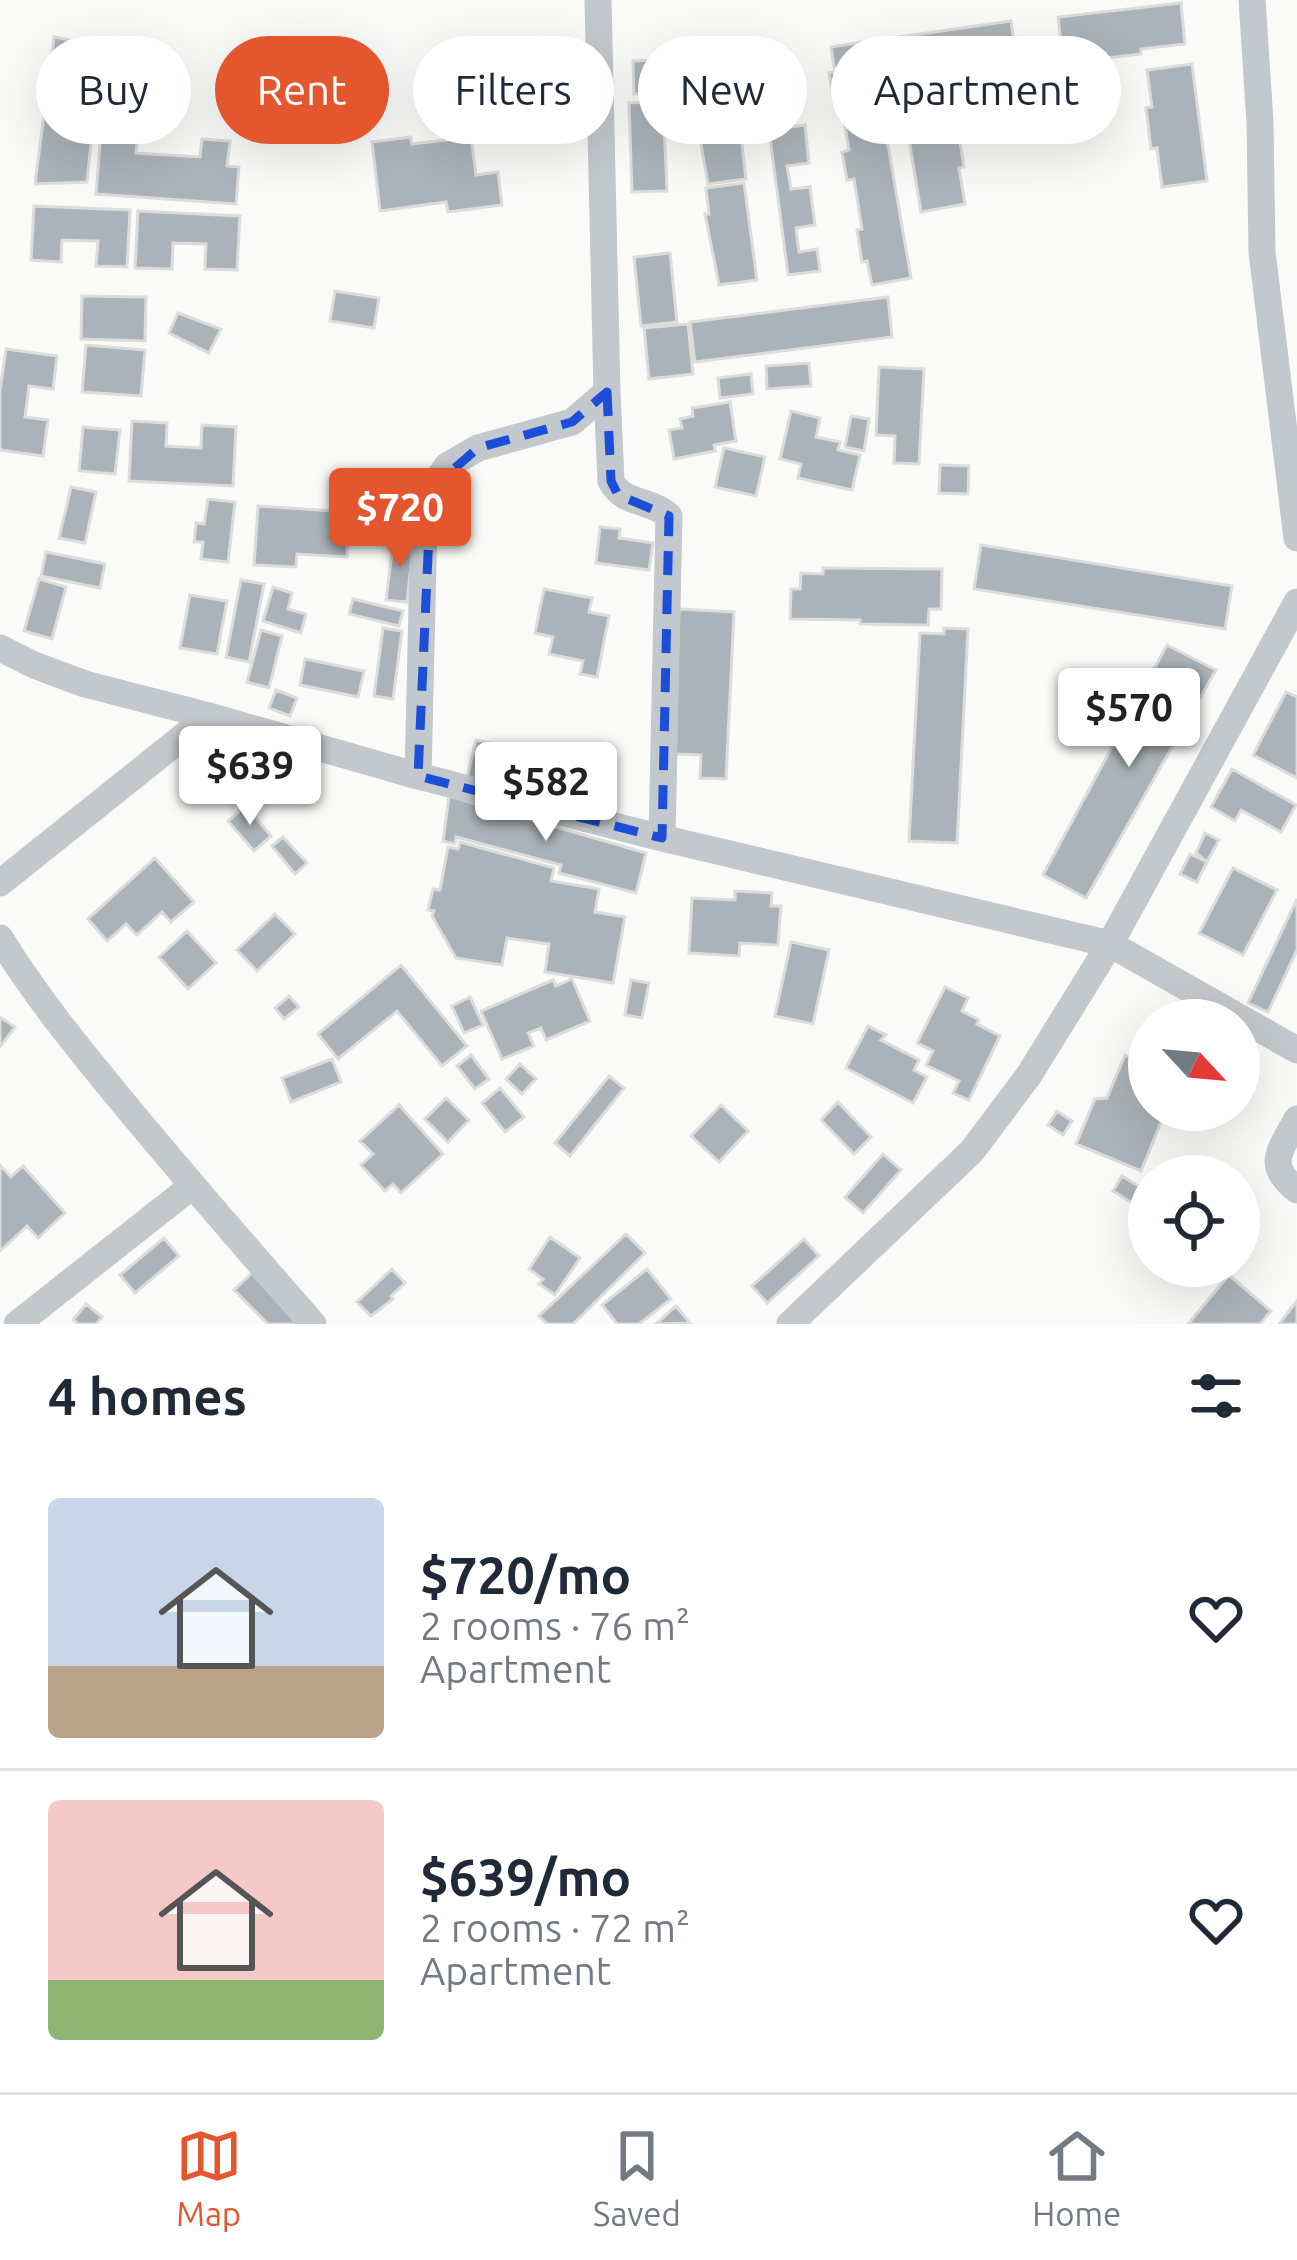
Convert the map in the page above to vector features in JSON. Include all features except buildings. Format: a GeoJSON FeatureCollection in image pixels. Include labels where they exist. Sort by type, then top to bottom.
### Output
{"type":"FeatureCollection","features":[{"type":"Feature","properties":{"kind":"street"},"geometry":{"type":"LineString","coordinates":[[598,0],[611,482],[624,497],[669,516],[662,838]]}},
{"type":"Feature","properties":{"kind":"street"},"geometry":{"type":"LineString","coordinates":[[1252,0],[1262,252],[1297,538]]}},
{"type":"Feature","properties":{"kind":"street"},"geometry":{"type":"LineString","coordinates":[[418,776],[424,519],[431,489],[447,466],[478,448],[572,422],[607,392]]}},
{"type":"Feature","properties":{"kind":"street"},"geometry":{"type":"LineString","coordinates":[[790,1324],[972,1150],[1029,1075],[1110,944],[1297,602]]}},
{"type":"Feature","properties":{"kind":"street"},"geometry":{"type":"LineString","coordinates":[[0,648],[85,684],[418,776],[1110,944],[1297,1050]]}},
{"type":"Feature","properties":{"kind":"street"},"geometry":{"type":"LineString","coordinates":[[0,883],[209,716]]}},
{"type":"Feature","properties":{"kind":"street"},"geometry":{"type":"LineString","coordinates":[[0,938],[74,1042],[313,1324]]}},
{"type":"Feature","properties":{"kind":"street"},"geometry":{"type":"LineString","coordinates":[[1297,1119],[1278,1156],[1277,1170],[1297,1190]]}},
{"type":"Feature","properties":{"kind":"street"},"geometry":{"type":"LineString","coordinates":[[17,1324],[192,1186]]}},
{"type":"Feature","properties":{"kind":"highlighted area"},"geometry":{"type":"Polygon","coordinates":[[[607,392],[611,481],[618,495],[669,516],[662,838],[418,776],[431,489],[478,448],[572,422],[607,392]]]}}]}
